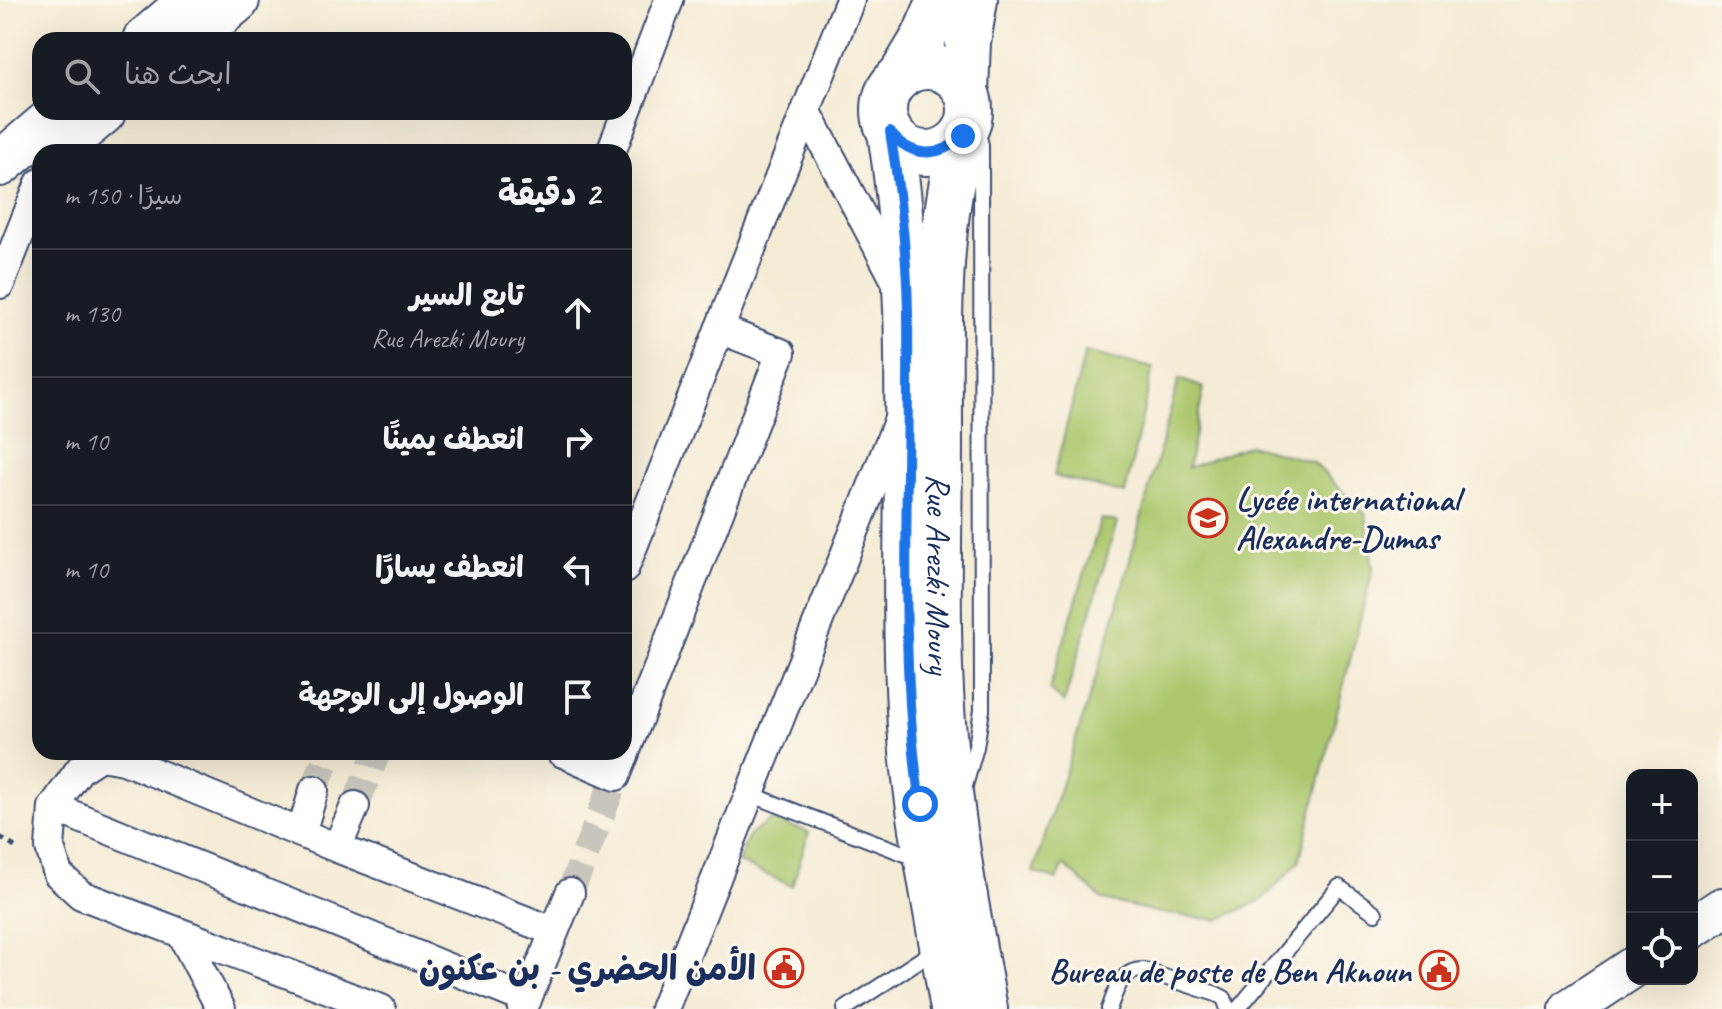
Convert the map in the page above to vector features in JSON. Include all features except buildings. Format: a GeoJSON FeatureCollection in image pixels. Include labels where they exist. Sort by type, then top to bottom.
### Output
{"type":"FeatureCollection","features":[{"type":"Feature","properties":{"kind":"main road"},"geometry":{"type":"LineString","coordinates":[[154,32],[192,0]]}},
{"type":"Feature","properties":{"kind":"main road"},"geometry":{"type":"LineString","coordinates":[[199,32],[237,0]]}},
{"type":"Feature","properties":{"kind":"main road"},"geometry":{"type":"LineString","coordinates":[[900,77],[911,70],[936,68],[948,72],[966,110],[952,146],[925,154],[911,151],[890,132],[884,109],[886,97],[924,37],[940,0]]}},
{"type":"Feature","properties":{"kind":"main road","name":"Rue Arezki Moury"},"geometry":{"type":"LineString","coordinates":[[975,0],[968,42],[966,110],[948,198],[940,311],[941,672],[945,747],[985,1009]]}},
{"type":"Feature","properties":{"kind":"main road"},"geometry":{"type":"LineString","coordinates":[[0,164],[52,120]]}},
{"type":"Feature","properties":{"kind":"main road"},"geometry":{"type":"LineString","coordinates":[[65,144],[93,120]]}},
{"type":"Feature","properties":{"kind":"main road","name":"Rue Arezki Moury"},"geometry":{"type":"LineString","coordinates":[[890,132],[904,238],[908,312],[909,709],[929,864],[953,1009]]}},
{"type":"Feature","properties":{"kind":"main road"},"geometry":{"type":"LineString","coordinates":[[0,198],[32,172]]}},
{"type":"Feature","properties":{"kind":"main road"},"geometry":{"type":"LineString","coordinates":[[1698,924],[1722,908]]}},
{"type":"Feature","properties":{"kind":"main road"},"geometry":{"type":"LineString","coordinates":[[1570,1009],[1626,972]]}},
{"type":"Feature","properties":{"kind":"street"},"geometry":{"type":"LineString","coordinates":[[632,97],[669,0]]}},
{"type":"Feature","properties":{"kind":"street"},"geometry":{"type":"LineString","coordinates":[[632,549],[850,0]]}},
{"type":"Feature","properties":{"kind":"street"},"geometry":{"type":"LineString","coordinates":[[807,112],[888,263],[908,312]]}},
{"type":"Feature","properties":{"kind":"street"},"geometry":{"type":"LineString","coordinates":[[614,144],[623,120]]}},
{"type":"Feature","properties":{"kind":"street"},"geometry":{"type":"LineString","coordinates":[[0,284],[32,203]]}},
{"type":"Feature","properties":{"kind":"street"},"geometry":{"type":"LineString","coordinates":[[632,735],[781,353],[719,329]]}},
{"type":"Feature","properties":{"kind":"street"},"geometry":{"type":"LineString","coordinates":[[664,1009],[908,395]]}},
{"type":"Feature","properties":{"kind":"street"},"geometry":{"type":"LineString","coordinates":[[94,760],[80,769],[53,807],[50,848],[58,874],[81,895],[381,1009]]}},
{"type":"Feature","properties":{"kind":"street"},"geometry":{"type":"LineString","coordinates":[[124,760],[337,848],[553,931]]}},
{"type":"Feature","properties":{"kind":"street"},"geometry":{"type":"LineString","coordinates":[[579,760],[616,776],[622,760]]}},
{"type":"Feature","properties":{"kind":"street"},"geometry":{"type":"LineString","coordinates":[[301,833],[314,790]]}},
{"type":"Feature","properties":{"kind":"street"},"geometry":{"type":"LineString","coordinates":[[337,848],[355,806]]}},
{"type":"Feature","properties":{"kind":"street"},"geometry":{"type":"LineString","coordinates":[[53,807],[525,1004],[570,893]]}},
{"type":"Feature","properties":{"kind":"street"},"geometry":{"type":"LineString","coordinates":[[181,933],[221,1009]]}},
{"type":"Feature","properties":{"kind":"lane"},"geometry":{"type":"LineString","coordinates":[[750,794],[929,864]]}},
{"type":"Feature","properties":{"kind":"lane"},"geometry":{"type":"LineString","coordinates":[[1238,1009],[1339,887],[1375,913]]}},
{"type":"Feature","properties":{"kind":"lane"},"geometry":{"type":"LineString","coordinates":[[845,1009],[943,946]]}},
{"type":"Feature","properties":{"kind":"lane"},"geometry":{"type":"LineString","coordinates":[[1109,1009],[1124,975],[1133,970],[1143,970],[1216,994],[1224,998],[1228,1009]]}},
{"type":"Feature","properties":{"kind":"green space"},"geometry":{"type":"Polygon","coordinates":[[[1085,352],[1153,368],[1125,494],[1054,476],[1085,352]]]}},
{"type":"Feature","properties":{"kind":"green space"},"geometry":{"type":"Polygon","coordinates":[[[1179,379],[1204,388],[1188,468],[1249,445],[1313,462],[1366,515],[1373,569],[1299,862],[1262,900],[1218,920],[1160,913],[1103,900],[1064,865],[1057,880],[1033,872],[1109,636],[1179,379]]]}},
{"type":"Feature","properties":{"kind":"green space"},"geometry":{"type":"Polygon","coordinates":[[[1101,519],[1117,522],[1064,703],[1049,690],[1101,519]]]}},
{"type":"Feature","properties":{"kind":"green space"},"geometry":{"type":"Polygon","coordinates":[[[771,820],[809,832],[792,886],[738,862],[749,835],[771,820]]]}},
{"type":"Feature","properties":{"kind":"tunnel"},"geometry":{"type":"LineString","coordinates":[[314,790],[326,760]]}},
{"type":"Feature","properties":{"kind":"tunnel"},"geometry":{"type":"LineString","coordinates":[[355,806],[374,760]]}},
{"type":"Feature","properties":{"kind":"tunnel"},"geometry":{"type":"LineString","coordinates":[[570,893],[616,776]]}},
{"type":"Feature","properties":{"kind":"place","name":"Lycée international Alexandre-Dumas"},"geometry":{"type":"Point","coordinates":[1208,518]}},
{"type":"Feature","properties":{"kind":"place","name":"الأمن الحضري - بن عكنون"},"geometry":{"type":"Point","coordinates":[784,968]}},
{"type":"Feature","properties":{"kind":"place","name":"Bureau de poste de Ben Aknoun"},"geometry":{"type":"Point","coordinates":[1439,970]}},
{"type":"Feature","properties":{"kind":"route"},"geometry":{"type":"LineString","coordinates":[[920,804],[912,745],[908,671],[908,312],[904,238],[890,132],[911,151],[925,154],[952,146],[963,136]]}}]}
